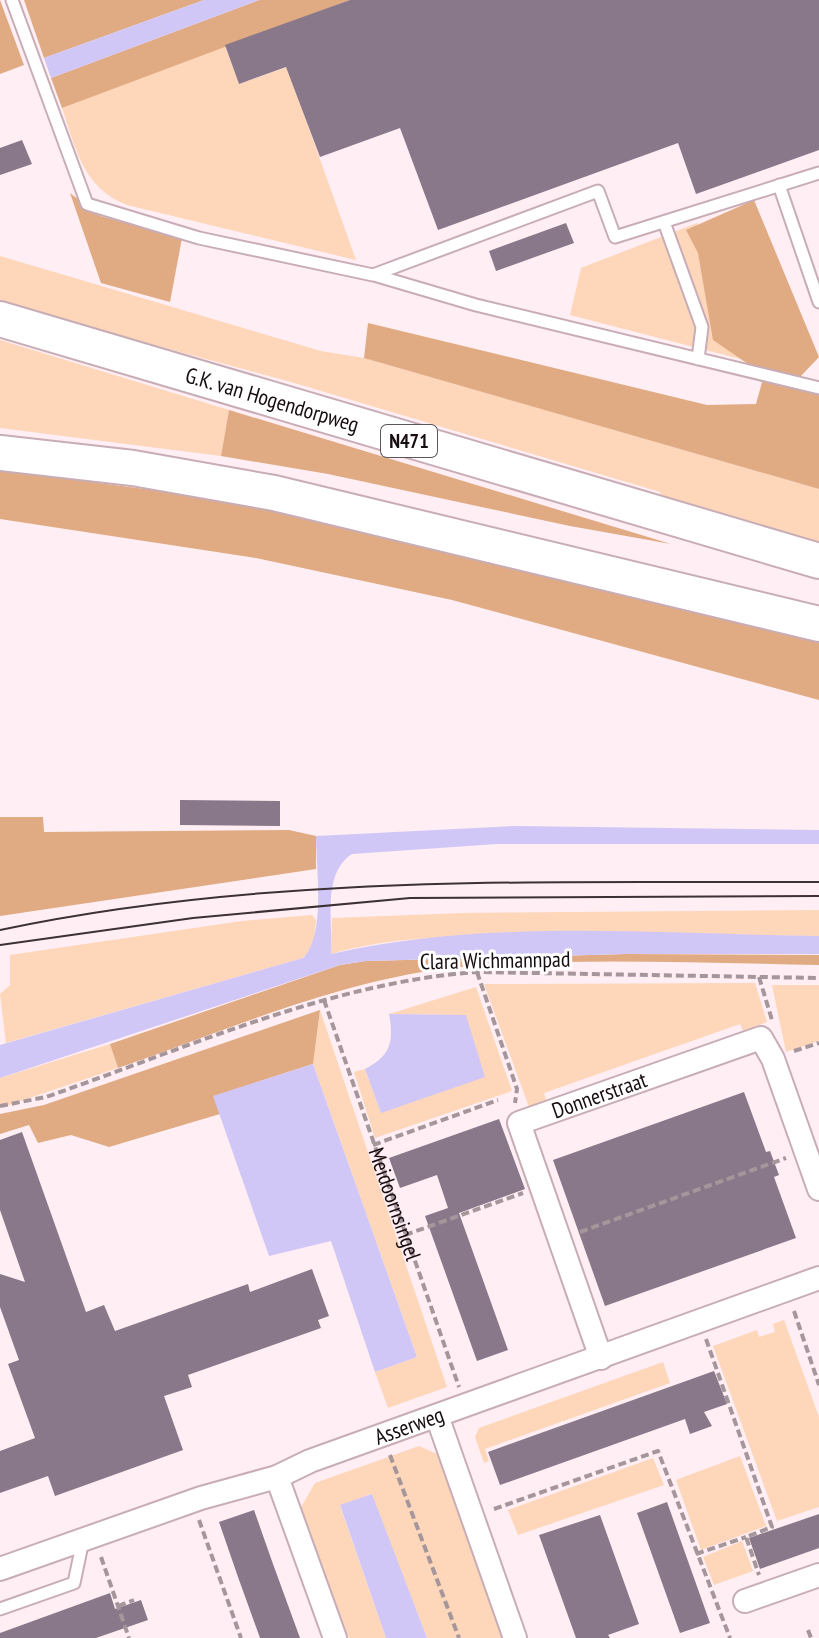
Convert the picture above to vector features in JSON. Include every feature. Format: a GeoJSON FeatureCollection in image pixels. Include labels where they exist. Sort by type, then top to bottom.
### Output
{"type":"FeatureCollection","features":[{"type":"Feature","properties":{"kind":"main road","name":"G.K. van Hogendorpweg"},"geometry":{"type":"LineString","coordinates":[[0,319],[819,561]]}},
{"type":"Feature","properties":{"kind":"main road"},"geometry":{"type":"LineString","coordinates":[[0,453],[133,468],[274,493],[819,624]]}},
{"type":"Feature","properties":{"kind":"street","name":"Donnerstraat"},"geometry":{"type":"LineString","coordinates":[[519,1123],[761,1038]]}},
{"type":"Feature","properties":{"kind":"street"},"geometry":{"type":"LineString","coordinates":[[761,1038],[773,1059],[819,1189]]}},
{"type":"Feature","properties":{"kind":"street"},"geometry":{"type":"LineString","coordinates":[[519,1123],[601,1358]]}},
{"type":"Feature","properties":{"kind":"street","name":"Asserweg"},"geometry":{"type":"LineString","coordinates":[[0,1569],[193,1501],[277,1477],[310,1461],[819,1278]]}},
{"type":"Feature","properties":{"kind":"street"},"geometry":{"type":"LineString","coordinates":[[437,1416],[515,1638]]}},
{"type":"Feature","properties":{"kind":"street"},"geometry":{"type":"LineString","coordinates":[[277,1477],[335,1638]]}},
{"type":"Feature","properties":{"kind":"street"},"geometry":{"type":"LineString","coordinates":[[756,1597],[819,1575]]}},
{"type":"Feature","properties":{"kind":"lane"},"geometry":{"type":"LineString","coordinates":[[12,0],[87,204],[199,238],[373,275],[476,305],[819,388]]}},
{"type":"Feature","properties":{"kind":"lane"},"geometry":{"type":"LineString","coordinates":[[373,275],[598,191],[615,237],[819,173]]}},
{"type":"Feature","properties":{"kind":"lane"},"geometry":{"type":"LineString","coordinates":[[779,185],[819,302]]}},
{"type":"Feature","properties":{"kind":"lane"},"geometry":{"type":"LineString","coordinates":[[664,222],[702,327],[698,359]]}},
{"type":"Feature","properties":{"kind":"lane"},"geometry":{"type":"LineString","coordinates":[[0,1609],[74,1583],[88,1538]]}},
{"type":"Feature","properties":{"kind":"path","name":"Clara Wichmannpad"},"geometry":{"type":"LineString","coordinates":[[0,1106],[46,1097],[324,1000],[403,979],[477,972],[819,978]]}},
{"type":"Feature","properties":{"kind":"path"},"geometry":{"type":"LineString","coordinates":[[477,972],[517,1089],[514,1114],[519,1123]]}},
{"type":"Feature","properties":{"kind":"path"},"geometry":{"type":"LineString","coordinates":[[759,977],[773,1024],[761,1038]]}},
{"type":"Feature","properties":{"kind":"path","name":"Meidoornsingel"},"geometry":{"type":"LineString","coordinates":[[324,1000],[466,1406]]}},
{"type":"Feature","properties":{"kind":"path"},"geometry":{"type":"LineString","coordinates":[[373,1145],[498,1100]]}},
{"type":"Feature","properties":{"kind":"path"},"geometry":{"type":"LineString","coordinates":[[559,1240],[806,1152]]}},
{"type":"Feature","properties":{"kind":"path"},"geometry":{"type":"LineString","coordinates":[[405,1235],[541,1187]]}},
{"type":"Feature","properties":{"kind":"path"},"geometry":{"type":"LineString","coordinates":[[786,1290],[819,1385]]}},
{"type":"Feature","properties":{"kind":"path"},"geometry":{"type":"LineString","coordinates":[[696,1554],[772,1527],[700,1322]]}},
{"type":"Feature","properties":{"kind":"path"},"geometry":{"type":"LineString","coordinates":[[375,1438],[394,1458],[459,1638]]}},
{"type":"Feature","properties":{"kind":"path"},"geometry":{"type":"LineString","coordinates":[[494,1509],[658,1451],[730,1638]]}},
{"type":"Feature","properties":{"kind":"path"},"geometry":{"type":"LineString","coordinates":[[193,1501],[241,1638]]}},
{"type":"Feature","properties":{"kind":"path"},"geometry":{"type":"LineString","coordinates":[[746,1537],[756,1597]]}},
{"type":"Feature","properties":{"kind":"path"},"geometry":{"type":"LineString","coordinates":[[88,1538],[129,1638]]}},
{"type":"Feature","properties":{"kind":"path"},"geometry":{"type":"LineString","coordinates":[[117,1606],[134,1600]]}},
{"type":"Feature","properties":{"kind":"path"},"geometry":{"type":"LineString","coordinates":[[808,1630],[811,1638]]}},
{"type":"Feature","properties":{"kind":"shaded area"},"geometry":{"type":"Polygon","coordinates":[[[0,0],[24,65],[0,74],[0,0]]]}},
{"type":"Feature","properties":{"kind":"shaded area"},"geometry":{"type":"Polygon","coordinates":[[[24,0],[204,0],[44,58],[24,0]]]}},
{"type":"Feature","properties":{"kind":"shaded area"},"geometry":{"type":"Polygon","coordinates":[[[204,0],[259,0],[51,78],[44,58],[204,0]]]}},
{"type":"Feature","properties":{"kind":"shaded area"},"geometry":{"type":"Polygon","coordinates":[[[259,0],[350,0],[62,108],[51,78],[259,0]]]}},
{"type":"Feature","properties":{"kind":"shaded area"},"geometry":{"type":"Polygon","coordinates":[[[225,45],[239,84],[287,67],[356,260],[127,205],[100,188],[83,166],[62,108],[225,45]]]}},
{"type":"Feature","properties":{"kind":"shaded area"},"geometry":{"type":"Polygon","coordinates":[[[70,193],[100,216],[182,238],[170,302],[101,283],[70,193]]]}},
{"type":"Feature","properties":{"kind":"shaded area"},"geometry":{"type":"Polygon","coordinates":[[[754,200],[819,357],[800,377],[819,381],[819,489],[364,358],[368,323],[707,405],[756,404],[764,375],[713,340],[698,253],[686,230],[754,200]]]}},
{"type":"Feature","properties":{"kind":"shaded area"},"geometry":{"type":"Polygon","coordinates":[[[697,223],[752,362],[570,315],[581,268],[697,223]]]}},
{"type":"Feature","properties":{"kind":"shaded area"},"geometry":{"type":"Polygon","coordinates":[[[0,256],[321,351],[364,358],[819,489],[819,547],[663,503],[660,492],[291,382],[0,303],[0,256]]]}},
{"type":"Feature","properties":{"kind":"shaded area"},"geometry":{"type":"Polygon","coordinates":[[[0,340],[229,410],[221,456],[0,428],[0,340]]]}},
{"type":"Feature","properties":{"kind":"shaded area"},"geometry":{"type":"Polygon","coordinates":[[[229,410],[671,544],[570,526],[328,474],[221,456],[229,410]]]}},
{"type":"Feature","properties":{"kind":"shaded area"},"geometry":{"type":"Polygon","coordinates":[[[0,470],[251,503],[819,629],[819,700],[452,600],[256,558],[0,519],[0,470]]]}},
{"type":"Feature","properties":{"kind":"shaded area"},"geometry":{"type":"Polygon","coordinates":[[[0,817],[43,817],[44,832],[289,830],[316,836],[316,869],[0,916],[0,817]]]}},
{"type":"Feature","properties":{"kind":"shaded area"},"geometry":{"type":"Polygon","coordinates":[[[515,826],[819,830],[819,844],[497,844],[352,854],[336,873],[333,886],[331,954],[451,936],[636,931],[819,936],[819,954],[627,954],[366,961],[340,965],[0,1078],[0,1045],[303,958],[315,934],[317,918],[316,836],[515,826]]]}},
{"type":"Feature","properties":{"kind":"shaded area"},"geometry":{"type":"Polygon","coordinates":[[[819,910],[819,936],[524,933],[406,940],[331,954],[332,918],[463,913],[819,910]]]}},
{"type":"Feature","properties":{"kind":"shaded area"},"geometry":{"type":"Polygon","coordinates":[[[312,915],[316,920],[313,948],[303,958],[6,1043],[0,994],[10,985],[10,955],[242,921],[312,915]]]}},
{"type":"Feature","properties":{"kind":"shaded area"},"geometry":{"type":"Polygon","coordinates":[[[627,954],[819,955],[819,965],[595,961],[461,967],[373,982],[330,994],[118,1068],[110,1044],[340,965],[366,961],[627,954]]]}},
{"type":"Feature","properties":{"kind":"shaded area"},"geometry":{"type":"Polygon","coordinates":[[[755,983],[767,1022],[743,1031],[740,1024],[544,1093],[546,1100],[529,1107],[484,984],[755,983]]]}},
{"type":"Feature","properties":{"kind":"shaded area"},"geometry":{"type":"Polygon","coordinates":[[[772,985],[819,985],[819,1041],[786,1052],[772,985]]]}},
{"type":"Feature","properties":{"kind":"shaded area"},"geometry":{"type":"Polygon","coordinates":[[[476,987],[512,1091],[375,1138],[354,1072],[365,1069],[381,1113],[466,1015],[389,1014],[476,987]]]}},
{"type":"Feature","properties":{"kind":"shaded area"},"geometry":{"type":"Polygon","coordinates":[[[320,1010],[447,1387],[388,1408],[375,1372],[417,1357],[313,1064],[320,1010]]]}},
{"type":"Feature","properties":{"kind":"shaded area"},"geometry":{"type":"Polygon","coordinates":[[[320,1010],[313,1064],[214,1096],[220,1114],[109,1147],[71,1135],[38,1143],[29,1125],[0,1134],[0,1114],[44,1105],[320,1010]]]}},
{"type":"Feature","properties":{"kind":"shaded area"},"geometry":{"type":"Polygon","coordinates":[[[389,1014],[466,1015],[485,1077],[381,1113],[365,1069],[380,1059],[389,1047],[389,1014]]]}},
{"type":"Feature","properties":{"kind":"shaded area"},"geometry":{"type":"Polygon","coordinates":[[[110,1044],[118,1068],[0,1108],[0,1078],[110,1044]]]}},
{"type":"Feature","properties":{"kind":"shaded area"},"geometry":{"type":"Polygon","coordinates":[[[313,1064],[417,1357],[375,1372],[331,1241],[269,1256],[213,1096],[313,1064]]]}},
{"type":"Feature","properties":{"kind":"shaded area"},"geometry":{"type":"Polygon","coordinates":[[[784,1320],[819,1417],[819,1507],[777,1521],[713,1346],[757,1330],[759,1337],[775,1332],[773,1324],[784,1320]]]}},
{"type":"Feature","properties":{"kind":"shaded area"},"geometry":{"type":"Polygon","coordinates":[[[663,1362],[670,1383],[485,1449],[489,1461],[484,1463],[475,1437],[479,1428],[663,1362]]]}},
{"type":"Feature","properties":{"kind":"shaded area"},"geometry":{"type":"Polygon","coordinates":[[[419,1446],[437,1454],[504,1638],[427,1638],[371,1494],[340,1506],[386,1638],[349,1638],[300,1509],[315,1483],[419,1446]]]}},
{"type":"Feature","properties":{"kind":"shaded area"},"geometry":{"type":"Polygon","coordinates":[[[740,1456],[766,1526],[701,1550],[676,1480],[740,1456]]]}},
{"type":"Feature","properties":{"kind":"shaded area"},"geometry":{"type":"Polygon","coordinates":[[[653,1458],[664,1485],[518,1535],[508,1510],[653,1458]]]}},
{"type":"Feature","properties":{"kind":"shaded area"},"geometry":{"type":"Polygon","coordinates":[[[372,1494],[427,1638],[386,1638],[340,1505],[372,1494]]]}},
{"type":"Feature","properties":{"kind":"shaded area"},"geometry":{"type":"Polygon","coordinates":[[[742,1541],[753,1571],[714,1585],[703,1557],[742,1541]]]}},
{"type":"Feature","properties":{"kind":"building"},"geometry":{"type":"Polygon","coordinates":[[[350,0],[819,0],[819,150],[696,194],[678,143],[438,230],[400,128],[320,157],[286,67],[239,84],[225,45],[350,0]]]}},
{"type":"Feature","properties":{"kind":"building"},"geometry":{"type":"Polygon","coordinates":[[[22,140],[32,164],[0,175],[0,148],[22,140]]]}},
{"type":"Feature","properties":{"kind":"building"},"geometry":{"type":"Polygon","coordinates":[[[566,223],[574,243],[496,271],[489,251],[566,223]]]}},
{"type":"Feature","properties":{"kind":"building"},"geometry":{"type":"Polygon","coordinates":[[[180,800],[280,801],[280,826],[180,825],[180,800]]]}},
{"type":"Feature","properties":{"kind":"building"},"geometry":{"type":"Polygon","coordinates":[[[744,1092],[766,1152],[770,1151],[779,1175],[774,1177],[796,1238],[605,1306],[553,1160],[744,1092]]]}},
{"type":"Feature","properties":{"kind":"building"},"geometry":{"type":"Polygon","coordinates":[[[499,1119],[525,1189],[459,1213],[508,1350],[477,1361],[425,1216],[448,1208],[437,1175],[400,1188],[389,1158],[499,1119]]]}},
{"type":"Feature","properties":{"kind":"building"},"geometry":{"type":"Polygon","coordinates":[[[22,1132],[86,1312],[104,1305],[115,1331],[248,1284],[250,1292],[312,1269],[329,1316],[318,1320],[321,1328],[188,1375],[192,1387],[164,1396],[183,1450],[55,1496],[48,1476],[0,1493],[0,1451],[35,1438],[8,1364],[19,1360],[0,1307],[0,1274],[25,1282],[0,1210],[0,1140],[22,1132]]]}},
{"type":"Feature","properties":{"kind":"building"},"geometry":{"type":"Polygon","coordinates":[[[714,1371],[727,1404],[704,1412],[712,1426],[690,1434],[685,1419],[500,1485],[488,1452],[714,1371]]]}},
{"type":"Feature","properties":{"kind":"building"},"geometry":{"type":"Polygon","coordinates":[[[667,1502],[710,1623],[680,1633],[637,1513],[667,1502]]]}},
{"type":"Feature","properties":{"kind":"building"},"geometry":{"type":"Polygon","coordinates":[[[254,1510],[300,1638],[260,1638],[238,1577],[219,1522],[254,1510]]]}},
{"type":"Feature","properties":{"kind":"building"},"geometry":{"type":"Polygon","coordinates":[[[819,1514],[819,1548],[760,1569],[749,1538],[819,1514]]]}},
{"type":"Feature","properties":{"kind":"building"},"geometry":{"type":"Polygon","coordinates":[[[600,1515],[639,1624],[608,1635],[610,1638],[576,1638],[539,1535],[600,1515]]]}},
{"type":"Feature","properties":{"kind":"building"},"geometry":{"type":"Polygon","coordinates":[[[110,1593],[115,1609],[141,1600],[148,1620],[96,1638],[0,1638],[0,1633],[110,1593]]]}},
{"type":"Feature","properties":{"kind":"tram line"},"geometry":{"type":"LineString","coordinates":[[0,930],[101,912],[305,890],[510,883],[819,882]]}},
{"type":"Feature","properties":{"kind":"tram line"},"geometry":{"type":"LineString","coordinates":[[0,945],[193,918],[410,898],[819,896]]}}]}
